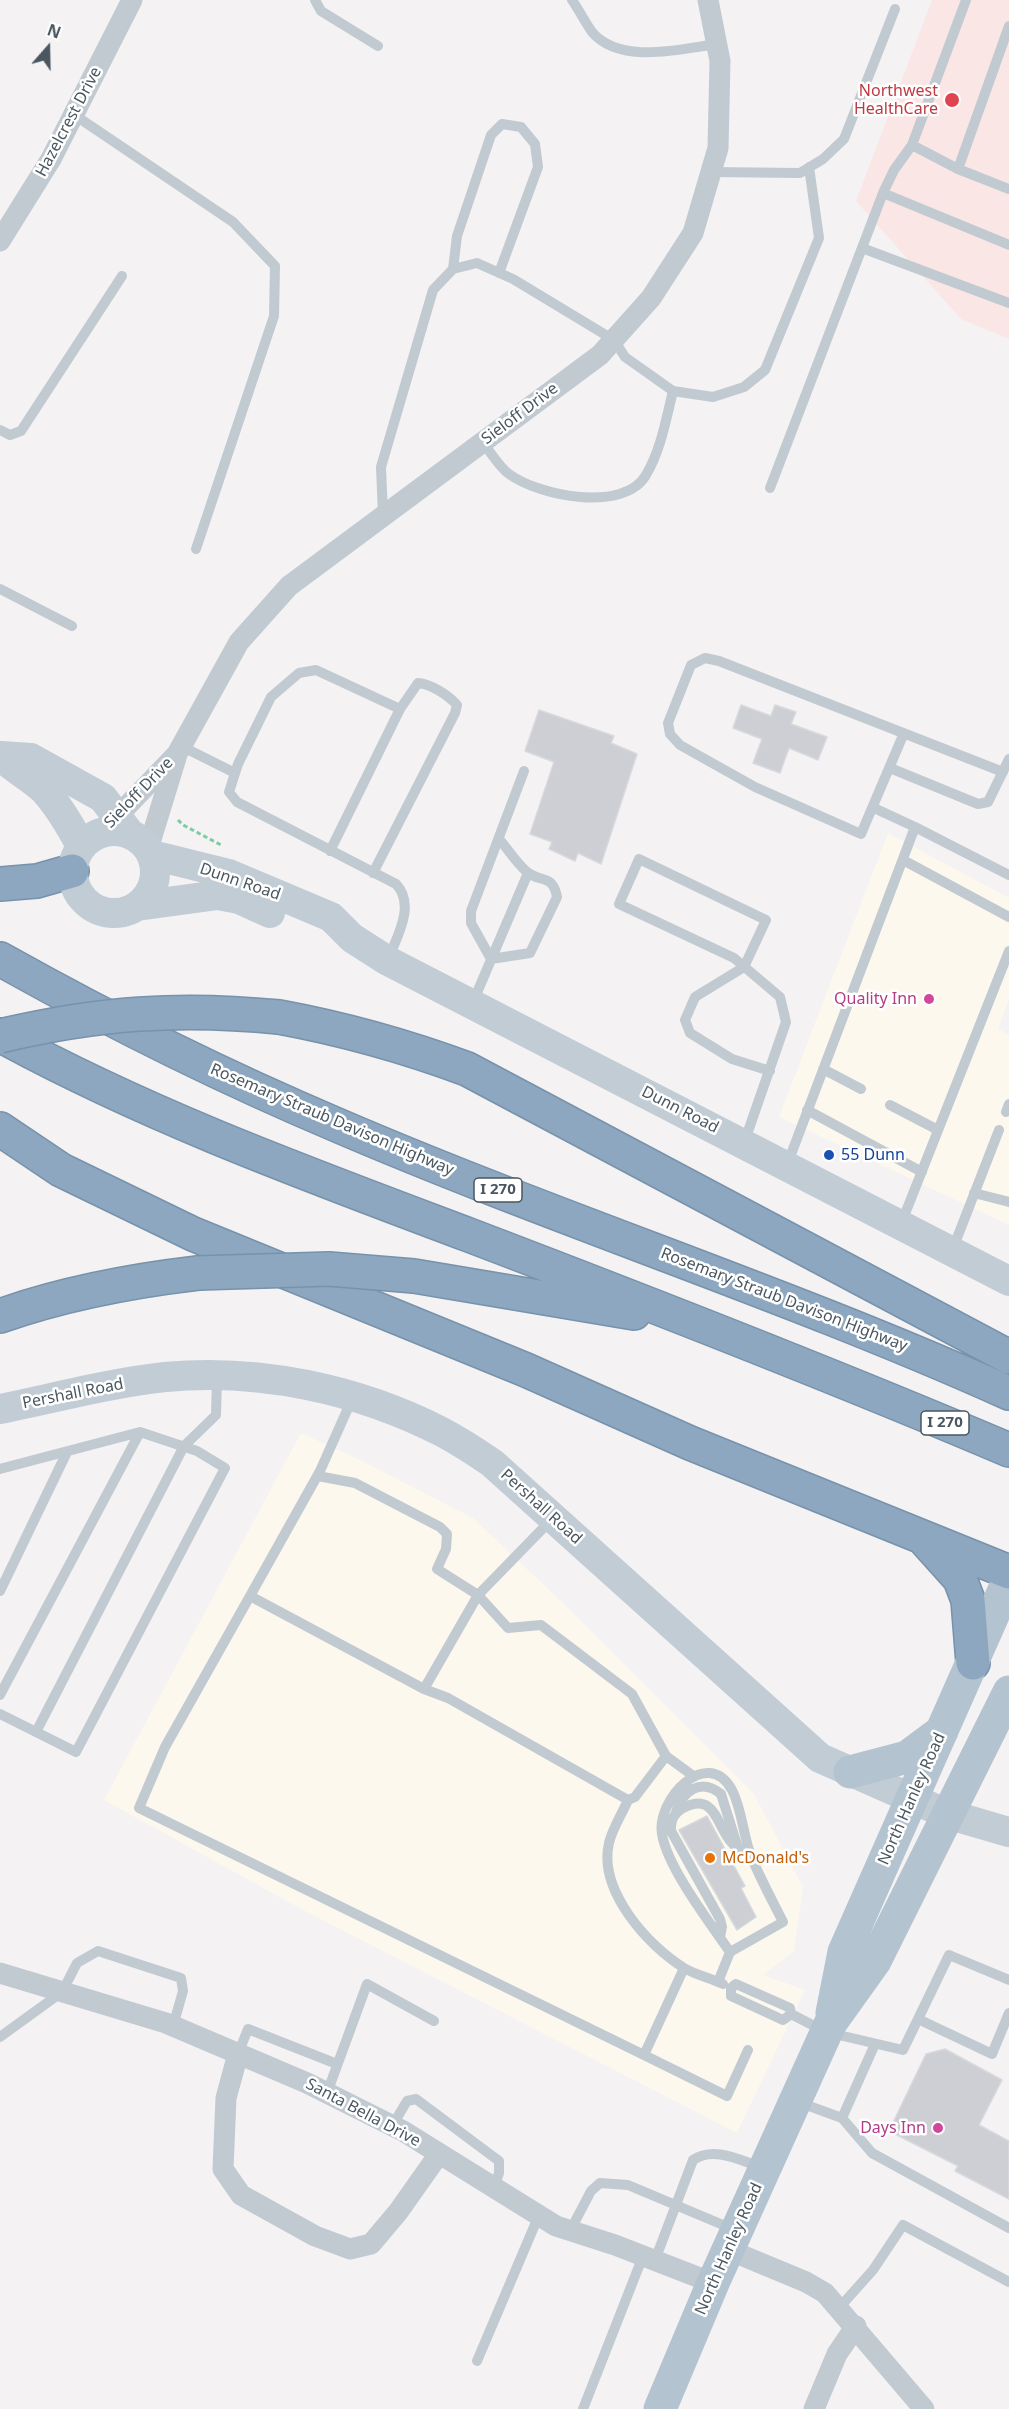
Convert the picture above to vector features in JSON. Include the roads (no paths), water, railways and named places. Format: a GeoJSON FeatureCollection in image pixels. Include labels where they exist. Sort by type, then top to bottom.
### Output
{"type":"FeatureCollection","features":[{"type":"Feature","properties":{"kind":"highway"},"geometry":{"type":"LineString","coordinates":[[0,884],[37,881],[115,843]]}},
{"type":"Feature","properties":{"kind":"highway","name":"Rosemary Straub Davison Highway"},"geometry":{"type":"LineString","coordinates":[[0,959],[152,1040],[335,1125],[834,1318],[1009,1393]]}},
{"type":"Feature","properties":{"kind":"highway"},"geometry":{"type":"LineString","coordinates":[[0,1036],[54,1023],[120,1014],[186,1011],[279,1017],[341,1028],[411,1048],[466,1070],[1009,1357]]}},
{"type":"Feature","properties":{"kind":"highway","name":"I 270"},"geometry":{"type":"LineString","coordinates":[[0,1036],[99,1086],[224,1141],[814,1368],[999,1445]]}},
{"type":"Feature","properties":{"kind":"highway"},"geometry":{"type":"LineString","coordinates":[[0,1129],[61,1170],[193,1234],[526,1371],[690,1443],[1009,1572]]}},
{"type":"Feature","properties":{"kind":"highway"},"geometry":{"type":"LineString","coordinates":[[0,1316],[40,1302],[94,1288],[198,1273],[328,1269],[414,1275],[700,1324]]}},
{"type":"Feature","properties":{"kind":"highway"},"geometry":{"type":"LineString","coordinates":[[922,1537],[960,1579],[969,1609],[973,1663]]}},
{"type":"Feature","properties":{"kind":"main road","name":"North Hanley Road"},"geometry":{"type":"LineString","coordinates":[[828,2028],[844,1952],[1009,1579]]}},
{"type":"Feature","properties":{"kind":"main road","name":"North Hanley Road"},"geometry":{"type":"LineString","coordinates":[[660,2409],[713,2283],[828,2028],[875,1961],[1009,1692]]}},
{"type":"Feature","properties":{"kind":"main road"},"geometry":{"type":"LineString","coordinates":[[850,1772],[907,1757],[943,1730]]}},
{"type":"Feature","properties":{"kind":"street","name":"Hazelcrest Drive"},"geometry":{"type":"LineString","coordinates":[[0,241],[51,159],[132,0]]}},
{"type":"Feature","properties":{"kind":"street","name":"Sieloff Drive"},"geometry":{"type":"LineString","coordinates":[[115,843],[179,750],[246,634],[289,586],[600,355],[651,298],[693,232],[718,148],[720,62],[708,0]]}},
{"type":"Feature","properties":{"kind":"street","name":"Sieloff Drive"},"geometry":{"type":"LineString","coordinates":[[115,843],[179,750]]}},
{"type":"Feature","properties":{"kind":"street"},"geometry":{"type":"LineString","coordinates":[[1,755],[19,773],[44,790],[66,819],[115,843],[155,876],[147,898],[137,906]]}},
{"type":"Feature","properties":{"kind":"street"},"geometry":{"type":"LineString","coordinates":[[1,755],[31,758],[103,798],[115,843]]}},
{"type":"Feature","properties":{"kind":"street","name":"Dunn Road"},"geometry":{"type":"LineString","coordinates":[[352,938],[321,935],[239,899],[218,896],[137,906],[125,912],[100,911],[80,895],[115,843],[229,874],[331,916],[352,938],[388,961],[787,1164],[1009,1281]]}},
{"type":"Feature","properties":{"kind":"street","name":"Pershall Road"},"geometry":{"type":"LineString","coordinates":[[0,1409],[130,1382],[165,1377],[217,1376],[293,1382],[354,1396],[442,1432],[482,1456],[820,1758],[947,1814],[1009,1832]]}},
{"type":"Feature","properties":{"kind":"street","name":"Santa Bella Drive"},"geometry":{"type":"LineString","coordinates":[[0,1973],[173,2026],[238,2054],[327,2093],[392,2126],[556,2226],[713,2283]]}},
{"type":"Feature","properties":{"kind":"street"},"geometry":{"type":"LineString","coordinates":[[238,2054],[226,2098],[223,2169],[241,2195],[315,2236],[350,2248],[371,2244],[398,2212],[439,2154]]}},
{"type":"Feature","properties":{"kind":"street"},"geometry":{"type":"LineString","coordinates":[[733,2240],[825,2293],[856,2326],[924,2409]]}},
{"type":"Feature","properties":{"kind":"street"},"geometry":{"type":"LineString","coordinates":[[814,2409],[837,2354],[856,2326]]}},
{"type":"Feature","properties":{"kind":"lane"},"geometry":{"type":"LineString","coordinates":[[315,0],[321,11],[378,46]]}},
{"type":"Feature","properties":{"kind":"lane"},"geometry":{"type":"LineString","coordinates":[[572,0],[593,34],[625,52],[640,53],[717,44]]}},
{"type":"Feature","properties":{"kind":"lane"},"geometry":{"type":"LineString","coordinates":[[770,488],[883,193],[894,170],[912,145],[966,0]]}},
{"type":"Feature","properties":{"kind":"lane"},"geometry":{"type":"LineString","coordinates":[[711,172],[800,173],[823,159],[844,139],[895,9]]}},
{"type":"Feature","properties":{"kind":"lane"},"geometry":{"type":"LineString","coordinates":[[958,169],[1009,26]]}},
{"type":"Feature","properties":{"kind":"lane"},"geometry":{"type":"LineString","coordinates":[[73,114],[233,222],[275,266],[274,316],[196,549]]}},
{"type":"Feature","properties":{"kind":"lane"},"geometry":{"type":"LineString","coordinates":[[383,516],[381,467],[433,290],[453,268],[457,236],[464,213],[492,135],[502,124],[521,127],[535,144],[538,166],[499,273]]}},
{"type":"Feature","properties":{"kind":"lane"},"geometry":{"type":"LineString","coordinates":[[912,145],[958,169],[1009,189]]}},
{"type":"Feature","properties":{"kind":"lane"},"geometry":{"type":"LineString","coordinates":[[453,268],[477,263],[499,273],[614,340],[625,357],[673,391],[713,397],[744,387],[765,370],[819,238],[809,167]]}},
{"type":"Feature","properties":{"kind":"lane"},"geometry":{"type":"LineString","coordinates":[[883,193],[1009,245]]}},
{"type":"Feature","properties":{"kind":"lane"},"geometry":{"type":"LineString","coordinates":[[862,248],[1009,303]]}},
{"type":"Feature","properties":{"kind":"lane"},"geometry":{"type":"LineString","coordinates":[[0,430],[10,435],[21,431],[122,276]]}},
{"type":"Feature","properties":{"kind":"lane"},"geometry":{"type":"LineString","coordinates":[[483,442],[509,474],[535,486],[566,495],[593,499],[623,494],[645,477],[659,444],[673,391]]}},
{"type":"Feature","properties":{"kind":"lane"},"geometry":{"type":"LineString","coordinates":[[0,589],[72,626]]}},
{"type":"Feature","properties":{"kind":"lane"},"geometry":{"type":"LineString","coordinates":[[904,733],[861,834],[754,787],[680,745],[670,734],[668,723],[691,665],[705,658],[719,661],[904,733],[1003,772]]}},
{"type":"Feature","properties":{"kind":"lane"},"geometry":{"type":"LineString","coordinates":[[388,961],[407,906],[403,892],[396,884],[237,802],[229,792],[235,774],[272,697],[299,674],[316,670],[400,709]]}},
{"type":"Feature","properties":{"kind":"lane"},"geometry":{"type":"LineString","coordinates":[[330,851],[400,709],[418,683],[425,683],[452,699],[457,705],[455,713],[373,873]]}},
{"type":"Feature","properties":{"kind":"lane"},"geometry":{"type":"LineString","coordinates":[[179,750],[235,774]]}},
{"type":"Feature","properties":{"kind":"lane"},"geometry":{"type":"LineString","coordinates":[[890,768],[978,804],[988,802],[1009,759]]}},
{"type":"Feature","properties":{"kind":"lane"},"geometry":{"type":"LineString","coordinates":[[491,959],[471,923],[471,911],[524,771]]}},
{"type":"Feature","properties":{"kind":"lane"},"geometry":{"type":"LineString","coordinates":[[874,808],[1009,875]]}},
{"type":"Feature","properties":{"kind":"lane"},"geometry":{"type":"LineString","coordinates":[[787,1164],[915,827]]}},
{"type":"Feature","properties":{"kind":"lane"},"geometry":{"type":"LineString","coordinates":[[491,959],[530,953],[557,897],[555,887],[550,881],[528,873],[499,839]]}},
{"type":"Feature","properties":{"kind":"lane"},"geometry":{"type":"LineString","coordinates":[[744,1143],[770,1071],[786,1022],[780,997],[744,967],[734,958],[620,904],[639,859],[765,920],[744,967],[695,997],[685,1020],[690,1034],[723,1054],[770,1071]]}},
{"type":"Feature","properties":{"kind":"lane"},"geometry":{"type":"LineString","coordinates":[[903,860],[1009,917]]}},
{"type":"Feature","properties":{"kind":"lane"},"geometry":{"type":"LineString","coordinates":[[472,1004],[528,873]]}},
{"type":"Feature","properties":{"kind":"lane"},"geometry":{"type":"LineString","coordinates":[[901,1225],[1009,951]]}},
{"type":"Feature","properties":{"kind":"lane"},"geometry":{"type":"LineString","coordinates":[[823,1069],[861,1089]]}},
{"type":"Feature","properties":{"kind":"lane"},"geometry":{"type":"LineString","coordinates":[[890,1105],[938,1130]]}},
{"type":"Feature","properties":{"kind":"lane"},"geometry":{"type":"LineString","coordinates":[[807,1110],[922,1172]]}},
{"type":"Feature","properties":{"kind":"lane"},"geometry":{"type":"LineString","coordinates":[[951,1251],[999,1130]]}},
{"type":"Feature","properties":{"kind":"lane"},"geometry":{"type":"LineString","coordinates":[[974,1193],[1009,1202]]}},
{"type":"Feature","properties":{"kind":"lane"},"geometry":{"type":"LineString","coordinates":[[36,1732],[184,1446],[216,1415],[217,1376]]}},
{"type":"Feature","properties":{"kind":"lane"},"geometry":{"type":"LineString","coordinates":[[354,1396],[318,1476],[165,1747],[139,1808],[727,2096],[748,2050]]}},
{"type":"Feature","properties":{"kind":"lane"},"geometry":{"type":"LineString","coordinates":[[0,1695],[140,1432]]}},
{"type":"Feature","properties":{"kind":"lane"},"geometry":{"type":"LineString","coordinates":[[0,1469],[140,1432],[184,1446],[225,1467],[76,1752],[0,1714]]}},
{"type":"Feature","properties":{"kind":"lane"},"geometry":{"type":"LineString","coordinates":[[0,1591],[67,1452]]}},
{"type":"Feature","properties":{"kind":"lane"},"geometry":{"type":"LineString","coordinates":[[318,1476],[355,1483],[440,1527],[447,1534],[446,1549],[437,1569],[478,1595],[508,1628],[541,1625],[632,1694],[666,1756],[692,1775]]}},
{"type":"Feature","properties":{"kind":"lane"},"geometry":{"type":"LineString","coordinates":[[424,1689],[478,1595],[553,1518]]}},
{"type":"Feature","properties":{"kind":"lane"},"geometry":{"type":"LineString","coordinates":[[250,1596],[424,1689],[448,1698],[628,1800]]}},
{"type":"Feature","properties":{"kind":"lane"},"geometry":{"type":"LineString","coordinates":[[666,1756],[635,1797],[628,1800],[609,1842],[609,1878],[620,1902],[644,1934],[684,1968],[718,1982],[731,1989],[731,1996],[783,2020],[791,2014],[875,2044],[903,2050],[949,1955],[1009,1980]]}},
{"type":"Feature","properties":{"kind":"lane"},"geometry":{"type":"LineString","coordinates":[[718,1982],[730,1952],[783,1922],[751,1856],[732,1789],[720,1778],[709,1773],[692,1775],[675,1793],[664,1813],[661,1832],[668,1856],[730,1952]]}},
{"type":"Feature","properties":{"kind":"lane"},"geometry":{"type":"LineString","coordinates":[[720,1938],[722,1927],[720,1919],[671,1831],[670,1824],[681,1798],[692,1789],[705,1786],[721,1794],[738,1848]]}},
{"type":"Feature","properties":{"kind":"lane"},"geometry":{"type":"LineString","coordinates":[[676,1812],[690,1805],[700,1804],[709,1807],[730,1842],[751,1856]]}},
{"type":"Feature","properties":{"kind":"lane"},"geometry":{"type":"LineString","coordinates":[[0,2037],[62,1992],[77,1963],[98,1951],[181,1978],[183,1991],[173,2026]]}},
{"type":"Feature","properties":{"kind":"lane"},"geometry":{"type":"LineString","coordinates":[[644,2055],[684,1968]]}},
{"type":"Feature","properties":{"kind":"lane"},"geometry":{"type":"LineString","coordinates":[[327,2093],[367,1984],[434,2021]]}},
{"type":"Feature","properties":{"kind":"lane"},"geometry":{"type":"LineString","coordinates":[[918,2019],[992,2054],[1009,2013]]}},
{"type":"Feature","properties":{"kind":"lane"},"geometry":{"type":"LineString","coordinates":[[238,2054],[248,2029],[337,2064]]}},
{"type":"Feature","properties":{"kind":"lane"},"geometry":{"type":"LineString","coordinates":[[842,2118],[875,2044]]}},
{"type":"Feature","properties":{"kind":"lane"},"geometry":{"type":"LineString","coordinates":[[392,2126],[407,2101],[416,2099],[499,2161],[499,2173],[494,2187]]}},
{"type":"Feature","properties":{"kind":"lane"},"geometry":{"type":"LineString","coordinates":[[795,2101],[842,2118],[872,2153],[1009,2228]]}},
{"type":"Feature","properties":{"kind":"lane"},"geometry":{"type":"LineString","coordinates":[[583,2409],[649,2258],[675,2207],[693,2160],[703,2154],[714,2152],[765,2168]]}},
{"type":"Feature","properties":{"kind":"lane"},"geometry":{"type":"LineString","coordinates":[[570,2230],[591,2191],[600,2183],[628,2185],[675,2207],[733,2240]]}},
{"type":"Feature","properties":{"kind":"lane"},"geometry":{"type":"LineString","coordinates":[[477,2361],[539,2215]]}},
{"type":"Feature","properties":{"kind":"lane"},"geometry":{"type":"LineString","coordinates":[[839,2308],[873,2270],[903,2225],[1009,2282]]}},
{"type":"Feature","properties":{"kind":"place","name":"Northwest HealthCare"},"geometry":{"type":"Point","coordinates":[952,100]}},
{"type":"Feature","properties":{"kind":"place","name":"Quality Inn"},"geometry":{"type":"Point","coordinates":[929,999]}},
{"type":"Feature","properties":{"kind":"place","name":"55 Dunn"},"geometry":{"type":"Point","coordinates":[829,1155]}},
{"type":"Feature","properties":{"kind":"place","name":"McDonald's"},"geometry":{"type":"Point","coordinates":[710,1858]}},
{"type":"Feature","properties":{"kind":"place","name":"Days Inn"},"geometry":{"type":"Point","coordinates":[938,2128]}}]}
